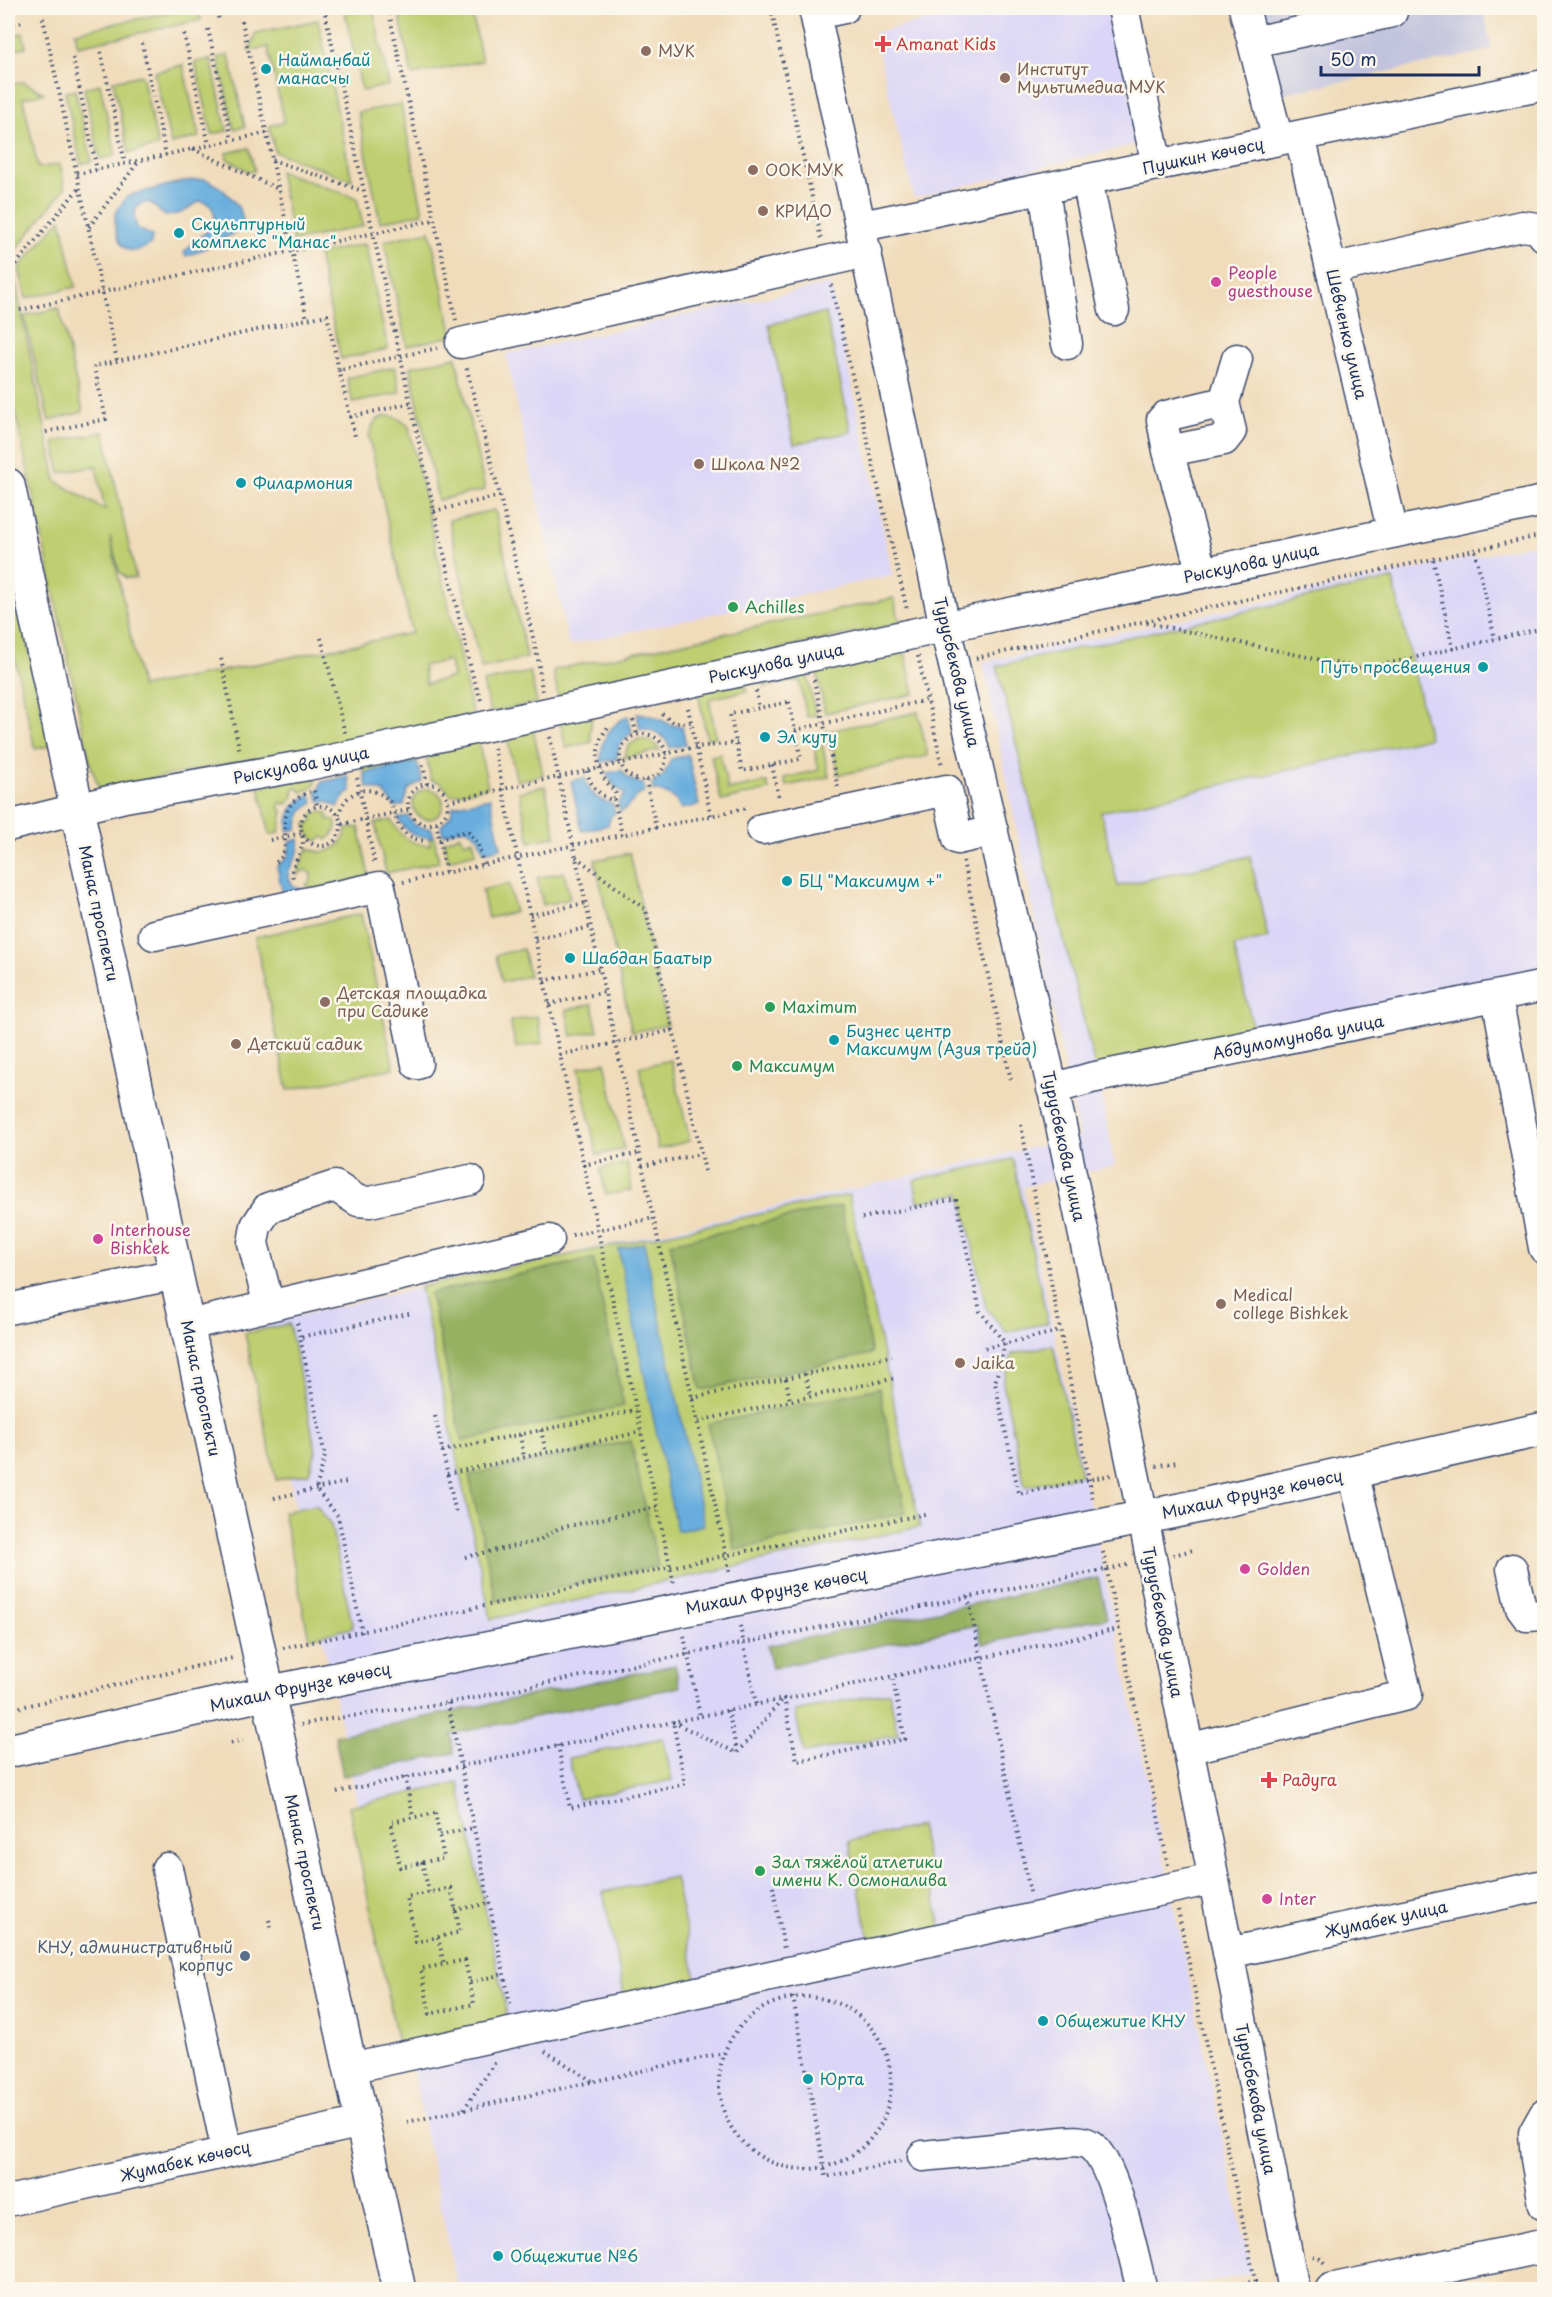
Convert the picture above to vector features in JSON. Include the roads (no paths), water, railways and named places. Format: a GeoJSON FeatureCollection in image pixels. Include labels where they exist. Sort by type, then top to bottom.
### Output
{"type":"FeatureCollection","features":[{"type":"Feature","properties":{"kind":"main road","name":"Манас проспекти"},"geometry":{"type":"LineString","coordinates":[[8,485],[176,1274],[399,2289]]}},
{"type":"Feature","properties":{"kind":"main road","name":"Михаил Фрунзе көчөсү"},"geometry":{"type":"LineString","coordinates":[[8,1751],[267,1693],[1143,1517],[1545,1429]]}},
{"type":"Feature","properties":{"kind":"main road"},"geometry":{"type":"LineString","coordinates":[[1330,2279],[1545,2246]]}},
{"type":"Feature","properties":{"kind":"street"},"geometry":{"type":"LineString","coordinates":[[815,11],[844,8]]}},
{"type":"Feature","properties":{"kind":"street"},"geometry":{"type":"LineString","coordinates":[[1123,8],[1157,165]]}},
{"type":"Feature","properties":{"kind":"street","name":"Шевченко улица"},"geometry":{"type":"LineString","coordinates":[[1244,8],[1253,42],[1289,138],[1331,268],[1393,533]]}},
{"type":"Feature","properties":{"kind":"street","name":"Турусбекова улица"},"geometry":{"type":"LineString","coordinates":[[815,11],[945,627],[1052,1089],[1143,1517],[1293,2289]]}},
{"type":"Feature","properties":{"kind":"street"},"geometry":{"type":"LineString","coordinates":[[1253,42],[1392,12]]}},
{"type":"Feature","properties":{"kind":"street","name":"Пушкин көчөсү"},"geometry":{"type":"LineString","coordinates":[[461,343],[826,261],[864,239],[1044,189],[1545,86]]}},
{"type":"Feature","properties":{"kind":"street"},"geometry":{"type":"LineString","coordinates":[[1087,180],[1114,310]]}},
{"type":"Feature","properties":{"kind":"street"},"geometry":{"type":"LineString","coordinates":[[1044,189],[1067,344]]}},
{"type":"Feature","properties":{"kind":"street"},"geometry":{"type":"LineString","coordinates":[[1331,268],[1522,226],[1538,228],[1545,236]]}},
{"type":"Feature","properties":{"kind":"street"},"geometry":{"type":"LineString","coordinates":[[1202,573],[1168,451],[1162,420],[1166,416],[1224,402],[1237,359]]}},
{"type":"Feature","properties":{"kind":"street","name":"Рыскулова улица"},"geometry":{"type":"LineString","coordinates":[[8,826],[125,797],[245,777],[315,777],[352,755],[1545,501]]}},
{"type":"Feature","properties":{"kind":"street"},"geometry":{"type":"LineString","coordinates":[[762,813],[947,790],[958,838],[993,831]]}},
{"type":"Feature","properties":{"kind":"street"},"geometry":{"type":"LineString","coordinates":[[154,935],[380,887],[417,1064]]}},
{"type":"Feature","properties":{"kind":"street","name":"Абдумомунова улица"},"geometry":{"type":"LineString","coordinates":[[1052,1089],[1102,1076],[1545,986]]}},
{"type":"Feature","properties":{"kind":"street"},"geometry":{"type":"LineString","coordinates":[[1497,997],[1539,1190],[1545,1248]]}},
{"type":"Feature","properties":{"kind":"street"},"geometry":{"type":"LineString","coordinates":[[269,1306],[254,1243],[256,1226],[268,1208],[335,1186],[358,1201],[370,1202],[470,1180]]}},
{"type":"Feature","properties":{"kind":"street"},"geometry":{"type":"LineString","coordinates":[[188,1325],[549,1240]]}},
{"type":"Feature","properties":{"kind":"street"},"geometry":{"type":"LineString","coordinates":[[8,1309],[176,1274]]}},
{"type":"Feature","properties":{"kind":"street"},"geometry":{"type":"LineString","coordinates":[[1188,1749],[1407,1695],[1353,1472]]}},
{"type":"Feature","properties":{"kind":"street"},"geometry":{"type":"LineString","coordinates":[[1512,1569],[1521,1608],[1527,1616],[1545,1615]]}},
{"type":"Feature","properties":{"kind":"street"},"geometry":{"type":"LineString","coordinates":[[167,1868],[227,2152]]}},
{"type":"Feature","properties":{"kind":"street"},"geometry":{"type":"LineString","coordinates":[[350,2068],[516,2031],[791,1985],[1035,1918],[1213,1879]]}},
{"type":"Feature","properties":{"kind":"street","name":"Жумабек улица"},"geometry":{"type":"LineString","coordinates":[[1228,1953],[1545,1885]]}},
{"type":"Feature","properties":{"kind":"street"},"geometry":{"type":"LineString","coordinates":[[1545,2115],[1534,2133],[1536,2159],[1545,2205]]}},
{"type":"Feature","properties":{"kind":"street","name":"Жумабек көчөсү"},"geometry":{"type":"LineString","coordinates":[[8,2201],[362,2122]]}},
{"type":"Feature","properties":{"kind":"street"},"geometry":{"type":"LineString","coordinates":[[923,2156],[1062,2142],[1081,2142],[1089,2145],[1098,2155],[1110,2178],[1143,2289]]}},
{"type":"Feature","properties":{"kind":"water"},"geometry":{"type":"Polygon","coordinates":[[[204,179],[217,185],[236,204],[243,219],[239,229],[216,243],[186,256],[184,253],[188,248],[211,227],[214,221],[215,215],[211,206],[200,201],[181,213],[166,216],[152,204],[144,203],[138,205],[134,216],[137,228],[152,236],[151,244],[133,251],[122,245],[116,231],[115,213],[127,197],[184,181],[204,179]]]}},
{"type":"Feature","properties":{"kind":"water"},"geometry":{"type":"Polygon","coordinates":[[[637,714],[645,714],[672,725],[682,726],[686,745],[670,748],[659,734],[640,729],[637,714]]]}},
{"type":"Feature","properties":{"kind":"water"},"geometry":{"type":"Polygon","coordinates":[[[628,716],[632,732],[619,745],[617,759],[601,762],[602,748],[607,735],[616,724],[628,716]]]}},
{"type":"Feature","properties":{"kind":"water"},"geometry":{"type":"Polygon","coordinates":[[[688,755],[699,805],[681,809],[670,796],[653,790],[652,783],[664,775],[671,759],[688,755]]]}},
{"type":"Feature","properties":{"kind":"water"},"geometry":{"type":"Polygon","coordinates":[[[417,762],[422,781],[408,790],[404,805],[395,807],[384,792],[367,787],[364,773],[417,762]]]}},
{"type":"Feature","properties":{"kind":"water"},"geometry":{"type":"Polygon","coordinates":[[[621,770],[629,779],[643,784],[645,792],[620,812],[618,803],[625,794],[615,787],[606,773],[621,770]]]}},
{"type":"Feature","properties":{"kind":"water"},"geometry":{"type":"Polygon","coordinates":[[[348,776],[351,791],[338,807],[319,801],[317,792],[322,782],[348,776]]]}},
{"type":"Feature","properties":{"kind":"water"},"geometry":{"type":"Polygon","coordinates":[[[585,778],[591,792],[603,801],[613,804],[615,813],[611,816],[608,825],[582,831],[571,781],[585,778]]]}},
{"type":"Feature","properties":{"kind":"water"},"geometry":{"type":"Polygon","coordinates":[[[311,795],[313,803],[301,812],[297,829],[288,831],[288,819],[293,808],[311,795]]]}},
{"type":"Feature","properties":{"kind":"water"},"geometry":{"type":"Polygon","coordinates":[[[490,798],[501,848],[484,852],[477,835],[466,828],[443,834],[441,826],[451,815],[453,806],[490,798]]]}},
{"type":"Feature","properties":{"kind":"water"},"geometry":{"type":"Polygon","coordinates":[[[407,816],[416,826],[432,829],[434,837],[417,836],[408,831],[398,818],[407,816]]]}},
{"type":"Feature","properties":{"kind":"water"},"geometry":{"type":"Polygon","coordinates":[[[299,839],[299,850],[288,877],[294,887],[305,890],[283,895],[277,866],[288,857],[290,842],[299,839]]]}},
{"type":"Feature","properties":{"kind":"water"},"geometry":{"type":"Polygon","coordinates":[[[644,1243],[704,1525],[677,1531],[618,1249],[644,1243]]]}},
{"type":"Feature","properties":{"kind":"place","name":"Amanat Kids"},"geometry":{"type":"Point","coordinates":[883,44]}},
{"type":"Feature","properties":{"kind":"place","name":"МУК"},"geometry":{"type":"Point","coordinates":[646,51]}},
{"type":"Feature","properties":{"kind":"place","name":"Найманбай манасчы"},"geometry":{"type":"Point","coordinates":[266,69]}},
{"type":"Feature","properties":{"kind":"place","name":"Институт Мультимедиа МУК"},"geometry":{"type":"Point","coordinates":[1005,78]}},
{"type":"Feature","properties":{"kind":"place","name":"ООК МУК"},"geometry":{"type":"Point","coordinates":[753,170]}},
{"type":"Feature","properties":{"kind":"place","name":"КРИДО"},"geometry":{"type":"Point","coordinates":[763,211]}},
{"type":"Feature","properties":{"kind":"place","name":"Скульптурный комплекс \"Манас\""},"geometry":{"type":"Point","coordinates":[179,233]}},
{"type":"Feature","properties":{"kind":"place","name":"People guesthouse"},"geometry":{"type":"Point","coordinates":[1216,282]}},
{"type":"Feature","properties":{"kind":"place","name":"Школа №2"},"geometry":{"type":"Point","coordinates":[699,464]}},
{"type":"Feature","properties":{"kind":"place","name":"Филармония"},"geometry":{"type":"Point","coordinates":[241,483]}},
{"type":"Feature","properties":{"kind":"place","name":"Achilles"},"geometry":{"type":"Point","coordinates":[733,607]}},
{"type":"Feature","properties":{"kind":"place","name":"Путь просвещения"},"geometry":{"type":"Point","coordinates":[1483,667]}},
{"type":"Feature","properties":{"kind":"place","name":"Эл куту"},"geometry":{"type":"Point","coordinates":[765,737]}},
{"type":"Feature","properties":{"kind":"place","name":"БЦ \"Максимум +\""},"geometry":{"type":"Point","coordinates":[787,881]}},
{"type":"Feature","properties":{"kind":"place","name":"Шабдан Баатыр"},"geometry":{"type":"Point","coordinates":[570,958]}},
{"type":"Feature","properties":{"kind":"place","name":"Детская площадка при Садике"},"geometry":{"type":"Point","coordinates":[325,1002]}},
{"type":"Feature","properties":{"kind":"place","name":"Maximum"},"geometry":{"type":"Point","coordinates":[770,1007]}},
{"type":"Feature","properties":{"kind":"place","name":"Бизнес центр Максимум (Азия трейд)"},"geometry":{"type":"Point","coordinates":[834,1040]}},
{"type":"Feature","properties":{"kind":"place","name":"Детский садик"},"geometry":{"type":"Point","coordinates":[236,1044]}},
{"type":"Feature","properties":{"kind":"place","name":"Максимум"},"geometry":{"type":"Point","coordinates":[737,1066]}},
{"type":"Feature","properties":{"kind":"place","name":"Interhouse Bishkek"},"geometry":{"type":"Point","coordinates":[98,1239]}},
{"type":"Feature","properties":{"kind":"place","name":"Medical college Bishkek"},"geometry":{"type":"Point","coordinates":[1221,1304]}},
{"type":"Feature","properties":{"kind":"place","name":"Jaika"},"geometry":{"type":"Point","coordinates":[960,1363]}},
{"type":"Feature","properties":{"kind":"place","name":"Golden"},"geometry":{"type":"Point","coordinates":[1245,1569]}},
{"type":"Feature","properties":{"kind":"place","name":"Радуга"},"geometry":{"type":"Point","coordinates":[1269,1780]}},
{"type":"Feature","properties":{"kind":"place","name":"Зал тяжёлой атлетики имени К. Осмоналива"},"geometry":{"type":"Point","coordinates":[760,1871]}},
{"type":"Feature","properties":{"kind":"place","name":"Inter"},"geometry":{"type":"Point","coordinates":[1267,1899]}},
{"type":"Feature","properties":{"kind":"place","name":"КНУ, административный корпус"},"geometry":{"type":"Point","coordinates":[245,1956]}},
{"type":"Feature","properties":{"kind":"place","name":"Общежитие КНУ"},"geometry":{"type":"Point","coordinates":[1043,2021]}},
{"type":"Feature","properties":{"kind":"place","name":"Юрта"},"geometry":{"type":"Point","coordinates":[808,2079]}},
{"type":"Feature","properties":{"kind":"place","name":"Общежитие №6"},"geometry":{"type":"Point","coordinates":[498,2256]}}]}
